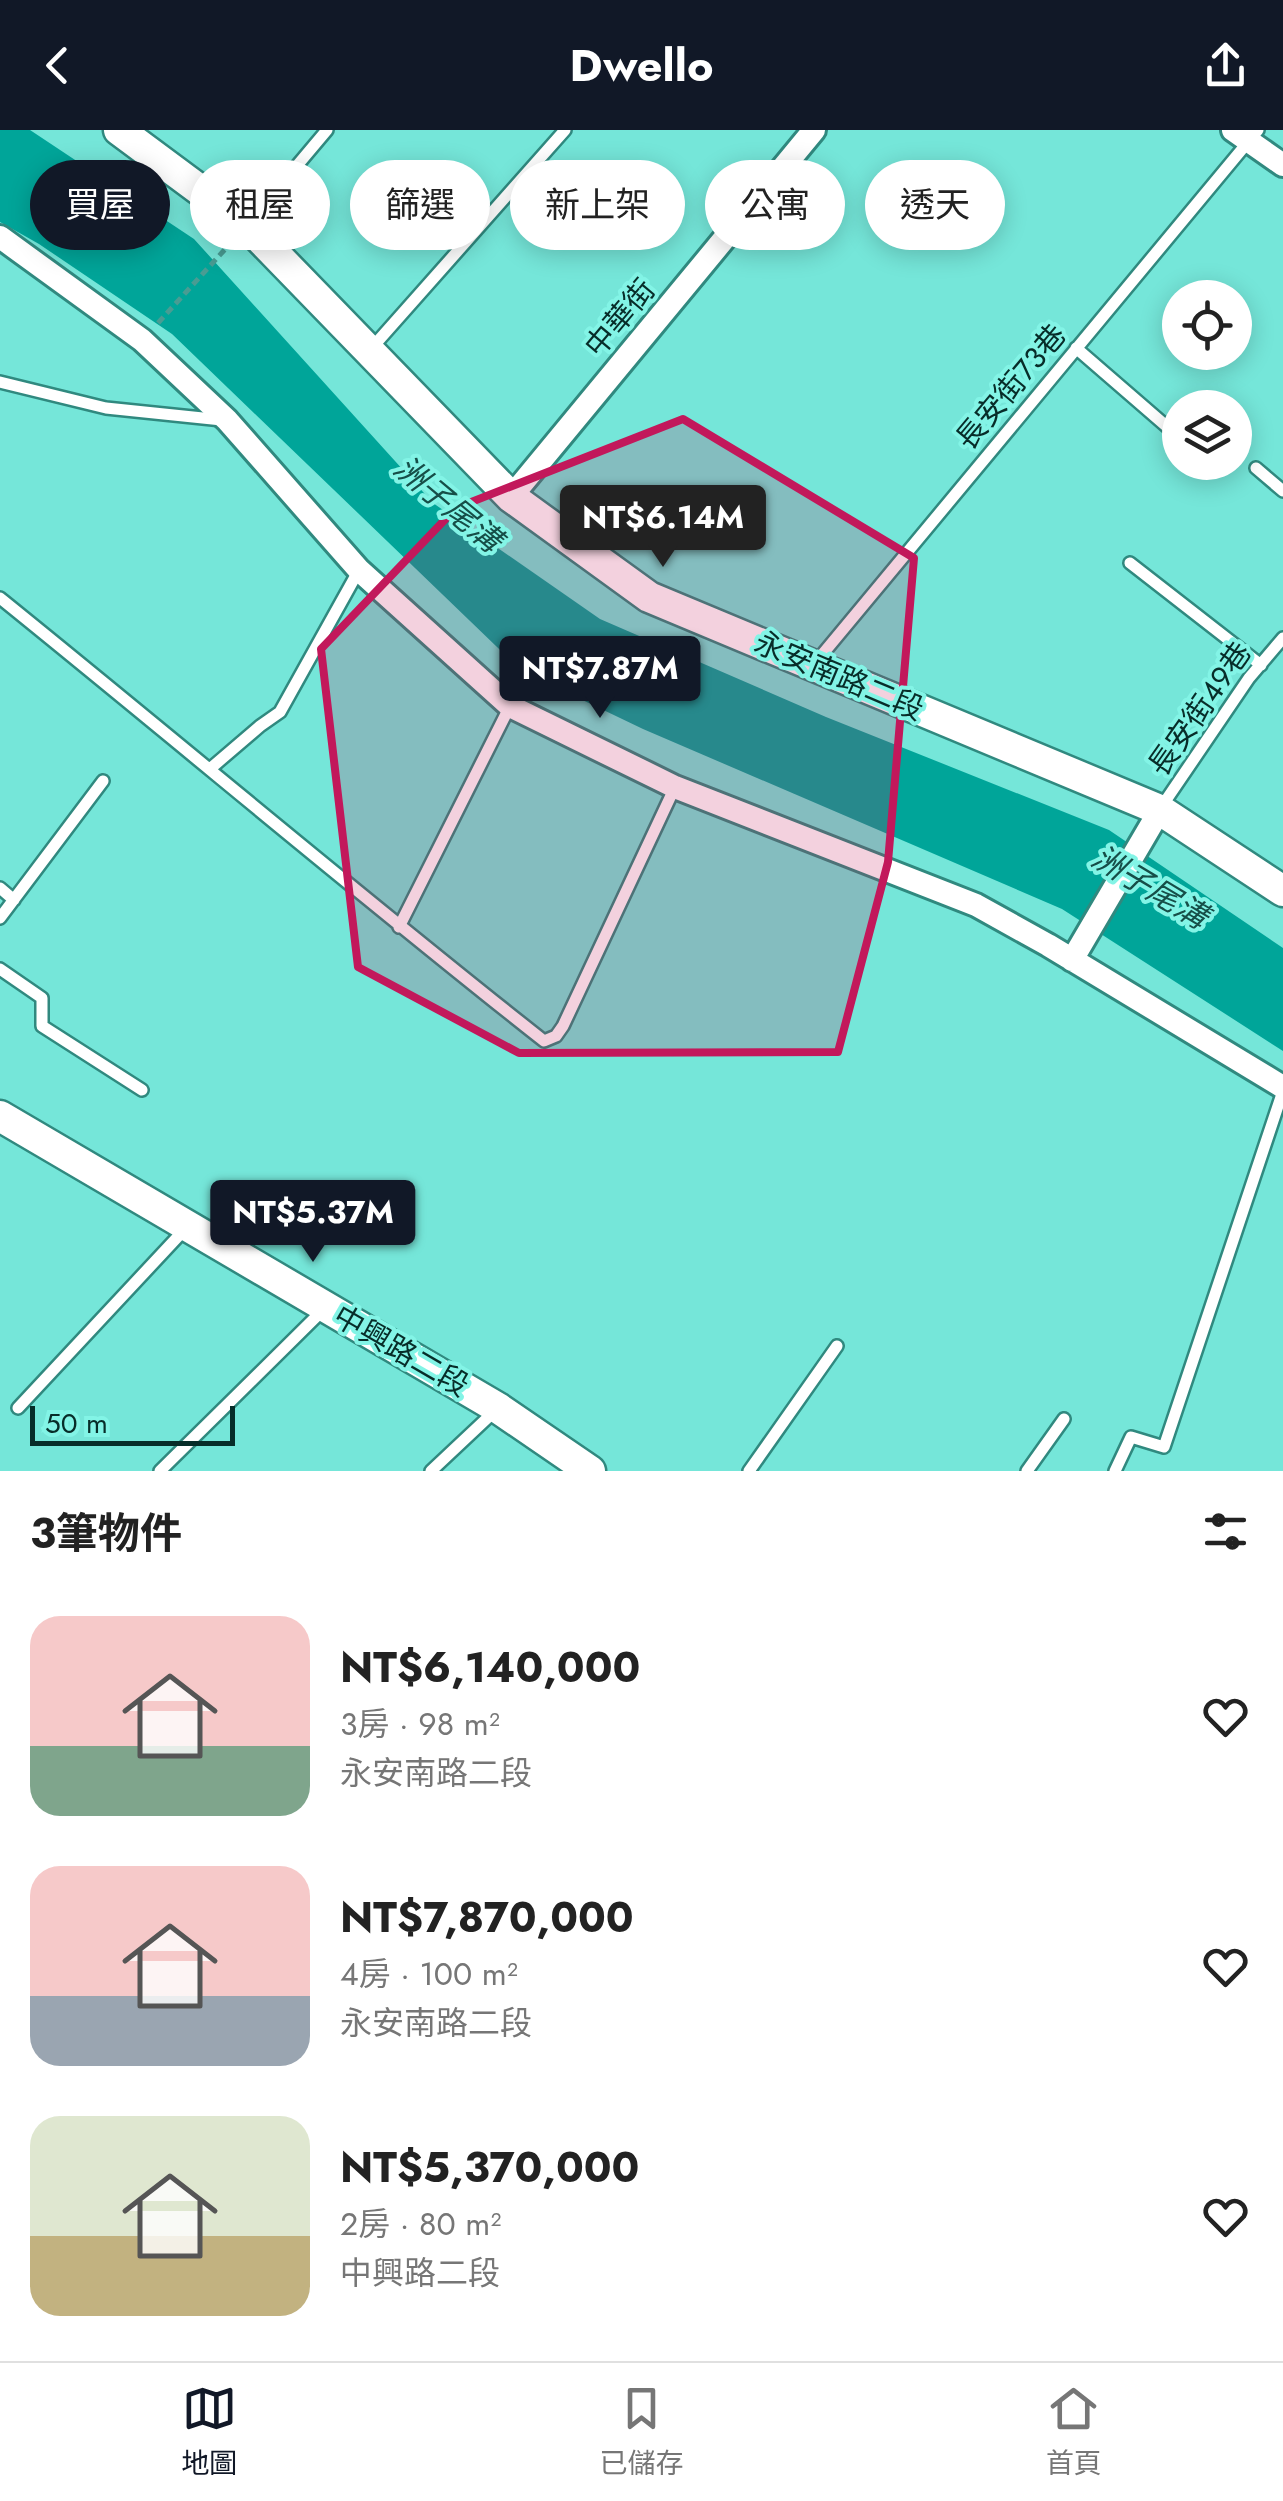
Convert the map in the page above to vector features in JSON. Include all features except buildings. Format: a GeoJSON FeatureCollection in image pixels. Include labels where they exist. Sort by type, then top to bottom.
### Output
{"type":"FeatureCollection","features":[{"type":"Feature","properties":{"kind":"main road","name":"永安南路二段"},"geometry":{"type":"LineString","coordinates":[[120,130],[190,182]]}},
{"type":"Feature","properties":{"kind":"main road","name":"永安南路二段"},"geometry":{"type":"LineString","coordinates":[[272,250],[510,497],[649,598],[1160,810],[1283,891]]}},
{"type":"Feature","properties":{"kind":"main road","name":"中興路二段"},"geometry":{"type":"LineString","coordinates":[[0,1116],[498,1408],[590,1471]]}},
{"type":"Feature","properties":{"kind":"street","name":"中華街"},"geometry":{"type":"LineString","coordinates":[[510,497],[814,130]]}},
{"type":"Feature","properties":{"kind":"street"},"geometry":{"type":"LineString","coordinates":[[1246,134],[1283,165]]}},
{"type":"Feature","properties":{"kind":"street"},"geometry":{"type":"LineString","coordinates":[[0,236],[142,340],[227,420],[359,570],[510,706],[675,787],[976,905],[1283,1089]]}},
{"type":"Feature","properties":{"kind":"street"},"geometry":{"type":"LineString","coordinates":[[1072,960],[1160,810]]}},
{"type":"Feature","properties":{"kind":"lane"},"geometry":{"type":"LineString","coordinates":[[302,160],[327,130]]}},
{"type":"Feature","properties":{"kind":"lane"},"geometry":{"type":"LineString","coordinates":[[370,350],[565,130]]}},
{"type":"Feature","properties":{"kind":"lane","name":"長安街73巷"},"geometry":{"type":"LineString","coordinates":[[814,665],[1076,348],[1246,134]]}},
{"type":"Feature","properties":{"kind":"lane"},"geometry":{"type":"LineString","coordinates":[[1076,348],[1162,422]]}},
{"type":"Feature","properties":{"kind":"lane"},"geometry":{"type":"LineString","coordinates":[[0,382],[106,408],[227,420]]}},
{"type":"Feature","properties":{"kind":"lane"},"geometry":{"type":"LineString","coordinates":[[1256,468],[1283,492]]}},
{"type":"Feature","properties":{"kind":"lane"},"geometry":{"type":"LineString","coordinates":[[1130,563],[1260,665]]}},
{"type":"Feature","properties":{"kind":"lane"},"geometry":{"type":"LineString","coordinates":[[211,768],[280,712],[359,570]]}},
{"type":"Feature","properties":{"kind":"lane"},"geometry":{"type":"LineString","coordinates":[[0,598],[211,768],[399,927],[544,1041],[556,1036],[563,1026],[675,787]]}},
{"type":"Feature","properties":{"kind":"lane","name":"長安街49巷"},"geometry":{"type":"LineString","coordinates":[[1160,810],[1249,678],[1283,638]]}},
{"type":"Feature","properties":{"kind":"lane"},"geometry":{"type":"LineString","coordinates":[[399,927],[510,706]]}},
{"type":"Feature","properties":{"kind":"lane"},"geometry":{"type":"LineString","coordinates":[[0,918],[103,781]]}},
{"type":"Feature","properties":{"kind":"lane"},"geometry":{"type":"LineString","coordinates":[[0,888],[14,900]]}},
{"type":"Feature","properties":{"kind":"lane"},"geometry":{"type":"LineString","coordinates":[[0,969],[42,998],[42,1026],[142,1090]]}},
{"type":"Feature","properties":{"kind":"lane"},"geometry":{"type":"LineString","coordinates":[[1115,1471],[1131,1437],[1164,1447],[1283,1089]]}},
{"type":"Feature","properties":{"kind":"lane"},"geometry":{"type":"LineString","coordinates":[[18,1408],[188,1226]]}},
{"type":"Feature","properties":{"kind":"lane"},"geometry":{"type":"LineString","coordinates":[[160,1471],[326,1307]]}},
{"type":"Feature","properties":{"kind":"lane"},"geometry":{"type":"LineString","coordinates":[[749,1471],[838,1346]]}},
{"type":"Feature","properties":{"kind":"lane"},"geometry":{"type":"LineString","coordinates":[[431,1471],[498,1408]]}},
{"type":"Feature","properties":{"kind":"lane"},"geometry":{"type":"LineString","coordinates":[[1027,1471],[1064,1418]]}},
{"type":"Feature","properties":{"kind":"path"},"geometry":{"type":"LineString","coordinates":[[142,340],[224,250]]}},
{"type":"Feature","properties":{"kind":"highlighted area"},"geometry":{"type":"Polygon","coordinates":[[[683,419],[914,558],[888,862],[838,1052],[519,1053],[358,967],[321,649],[456,508],[683,419]]]}},
{"type":"Feature","properties":{"kind":"water"},"geometry":{"type":"Polygon","coordinates":[[[0,130],[30,130],[75,160],[30,160],[30,239],[0,222],[0,130]]]}},
{"type":"Feature","properties":{"kind":"water","name":"洲子尾溝"},"geometry":{"type":"Polygon","coordinates":[[[170,223],[190,236],[190,250],[204,250],[433,503],[600,619],[826,717],[1109,830],[1283,948],[1283,1051],[1062,909],[643,729],[522,671],[172,334],[48,250],[170,250],[170,223]]]}}]}
